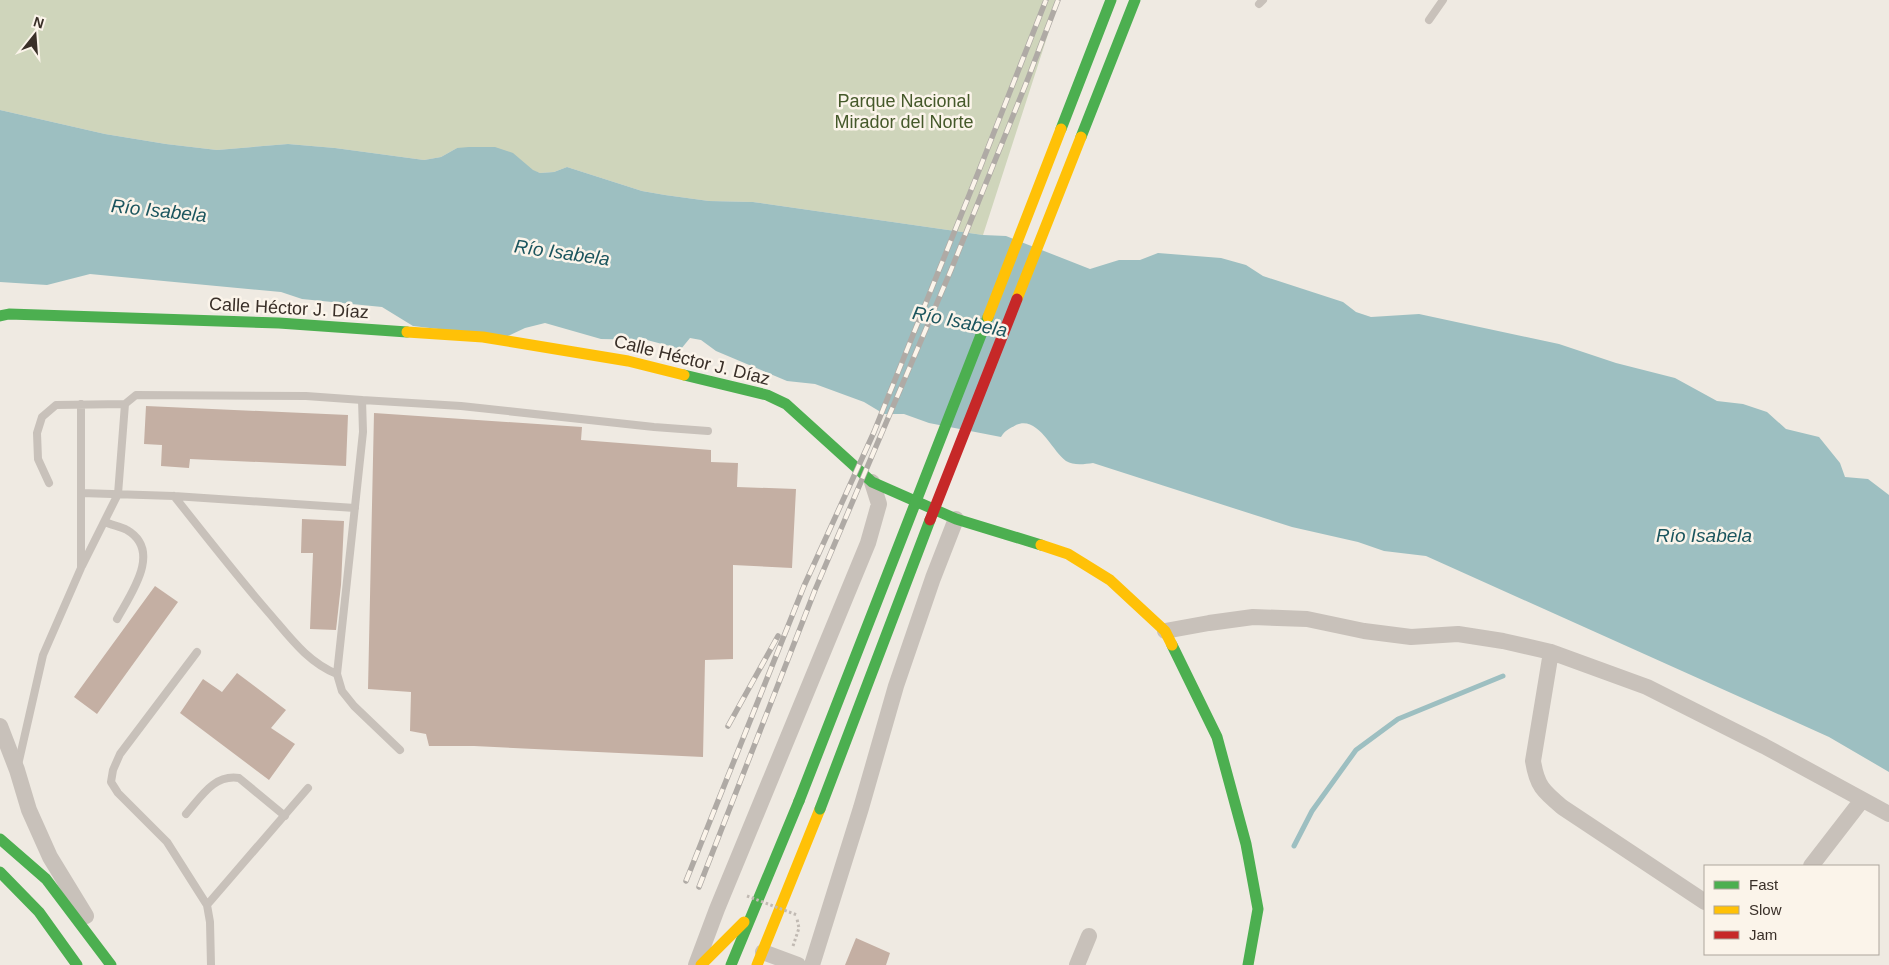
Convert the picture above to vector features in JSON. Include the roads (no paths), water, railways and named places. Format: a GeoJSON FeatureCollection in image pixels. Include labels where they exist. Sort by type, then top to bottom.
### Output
{"type":"FeatureCollection","features":[{"type":"Feature","properties":{"kind":"main road"},"geometry":{"type":"LineString","coordinates":[[731,965],[799,801],[1111,0]]}},
{"type":"Feature","properties":{"kind":"main road"},"geometry":{"type":"LineString","coordinates":[[760,958],[820,809],[928,525],[1135,0]]}},
{"type":"Feature","properties":{"kind":"main road","name":"Calle Héctor J. Díaz"},"geometry":{"type":"LineString","coordinates":[[0,316],[9,314],[279,323],[483,337],[628,361],[767,395],[786,404],[872,482],[956,519],[1068,554],[1110,580],[1165,631],[1216,737],[1246,844],[1258,909],[1248,965]]}},
{"type":"Feature","properties":{"kind":"main road"},"geometry":{"type":"LineString","coordinates":[[0,839],[46,879],[111,965]]}},
{"type":"Feature","properties":{"kind":"main road"},"geometry":{"type":"LineString","coordinates":[[0,872],[39,912],[77,965]]}},
{"type":"Feature","properties":{"kind":"main road"},"geometry":{"type":"LineString","coordinates":[[701,965],[754,911]]}},
{"type":"Feature","properties":{"kind":"street"},"geometry":{"type":"LineString","coordinates":[[696,965],[717,909],[868,543],[879,504],[872,482]]}},
{"type":"Feature","properties":{"kind":"street"},"geometry":{"type":"LineString","coordinates":[[812,965],[861,808],[896,686],[933,578],[956,519]]}},
{"type":"Feature","properties":{"kind":"street"},"geometry":{"type":"LineString","coordinates":[[1165,631],[1253,617],[1307,619],[1364,631],[1411,637],[1458,634],[1503,641],[1552,652],[1647,687],[1773,751],[1889,814]]}},
{"type":"Feature","properties":{"kind":"street"},"geometry":{"type":"LineString","coordinates":[[1552,652],[1533,761],[1535,777],[1544,791],[1562,807],[1704,901]]}},
{"type":"Feature","properties":{"kind":"street"},"geometry":{"type":"LineString","coordinates":[[0,728],[17,770],[29,810],[50,857],[105,945],[115,965]]}},
{"type":"Feature","properties":{"kind":"street"},"geometry":{"type":"LineString","coordinates":[[1812,865],[1862,800]]}},
{"type":"Feature","properties":{"kind":"street"},"geometry":{"type":"LineString","coordinates":[[1077,965],[1089,936]]}},
{"type":"Feature","properties":{"kind":"street"},"geometry":{"type":"LineString","coordinates":[[760,958],[798,965]]}},
{"type":"Feature","properties":{"kind":"lane"},"geometry":{"type":"LineString","coordinates":[[1429,20],[1443,0]]}},
{"type":"Feature","properties":{"kind":"lane"},"geometry":{"type":"LineString","coordinates":[[49,483],[38,460],[36,433],[42,417],[56,405],[125,404],[136,395],[306,396],[461,406],[708,431]]}},
{"type":"Feature","properties":{"kind":"lane"},"geometry":{"type":"LineString","coordinates":[[362,400],[363,432],[337,674],[342,692],[400,750]]}},
{"type":"Feature","properties":{"kind":"lane"},"geometry":{"type":"LineString","coordinates":[[81,568],[82,404]]}},
{"type":"Feature","properties":{"kind":"lane"},"geometry":{"type":"LineString","coordinates":[[17,770],[43,656],[81,568],[118,494],[125,404]]}},
{"type":"Feature","properties":{"kind":"lane"},"geometry":{"type":"LineString","coordinates":[[81,492],[355,508]]}},
{"type":"Feature","properties":{"kind":"lane"},"geometry":{"type":"LineString","coordinates":[[174,496],[252,594],[305,654],[326,670],[337,674]]}},
{"type":"Feature","properties":{"kind":"lane"},"geometry":{"type":"LineString","coordinates":[[105,522],[128,531],[139,542],[144,558],[142,574],[117,620]]}},
{"type":"Feature","properties":{"kind":"lane"},"geometry":{"type":"LineString","coordinates":[[197,652],[120,754],[113,770],[111,782],[118,794],[167,842],[207,905],[210,922],[211,965]]}},
{"type":"Feature","properties":{"kind":"lane"},"geometry":{"type":"LineString","coordinates":[[186,814],[217,780],[230,776],[239,778],[285,816]]}},
{"type":"Feature","properties":{"kind":"lane"},"geometry":{"type":"LineString","coordinates":[[207,905],[308,788]]}},
{"type":"Feature","properties":{"kind":"water","name":"Río Isabela"},"geometry":{"type":"Polygon","coordinates":[[[0,110],[105,134],[217,150],[288,144],[335,148],[424,160],[441,157],[457,148],[495,147],[513,153],[533,170],[540,173],[554,172],[567,167],[642,191],[665,195],[709,201],[753,202],[983,235],[1006,236],[1090,269],[1119,260],[1140,260],[1158,253],[1221,258],[1246,265],[1263,276],[1343,302],[1356,312],[1371,317],[1419,314],[1559,344],[1616,363],[1675,378],[1717,401],[1743,404],[1767,412],[1786,429],[1819,437],[1840,463],[1845,477],[1868,479],[1889,495],[1889,772],[1829,737],[1426,556],[1384,551],[1358,542],[1292,527],[1093,463],[1072,464],[1061,456],[1038,429],[1024,423],[1006,431],[1001,437],[929,423],[904,414],[884,414],[864,402],[815,384],[787,381],[716,351],[701,340],[690,338],[681,349],[647,340],[601,339],[545,323],[525,328],[506,337],[413,326],[382,307],[302,299],[281,292],[90,274],[47,285],[0,282],[0,110]]]}},
{"type":"Feature","properties":{"kind":"waterway"},"geometry":{"type":"LineString","coordinates":[[1294,846],[1312,811],[1356,750],[1398,719],[1503,676]]}},
{"type":"Feature","properties":{"kind":"railway"},"geometry":{"type":"LineString","coordinates":[[686,881],[804,586],[874,432],[1046,0]]}},
{"type":"Feature","properties":{"kind":"railway"},"geometry":{"type":"LineString","coordinates":[[699,887],[815,590],[951,270],[1058,0]]}},
{"type":"Feature","properties":{"kind":"railway"},"geometry":{"type":"LineString","coordinates":[[728,726],[778,636]]}},
{"type":"Feature","properties":{"kind":"park label","name":"Parque Nacional Mirador del Norte"},"geometry":{"type":"Point","coordinates":[904,111]}}]}
